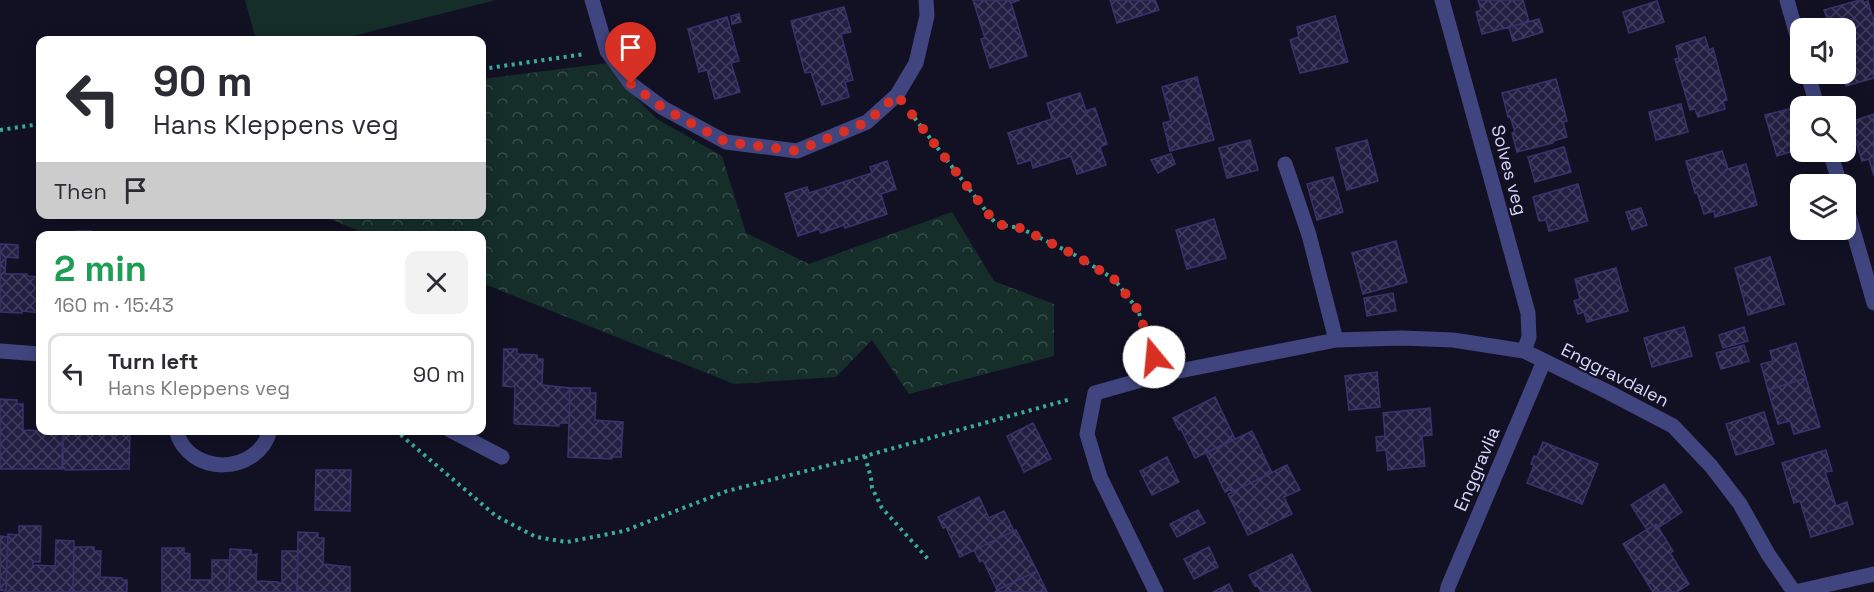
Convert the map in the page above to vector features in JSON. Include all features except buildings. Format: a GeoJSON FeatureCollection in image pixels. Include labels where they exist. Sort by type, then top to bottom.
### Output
{"type":"FeatureCollection","features":[{"type":"Feature","properties":{"kind":"street"},"geometry":{"type":"LineString","coordinates":[[591,0],[607,51],[631,84],[663,108],[726,142],[797,151],[867,122],[897,95],[916,63],[927,16],[926,0]]}},
{"type":"Feature","properties":{"kind":"street","name":"Solves veg"},"geometry":{"type":"LineString","coordinates":[[1442,0],[1528,313],[1529,337],[1524,351]]}},
{"type":"Feature","properties":{"kind":"street"},"geometry":{"type":"LineString","coordinates":[[1787,0],[1792,18]]}},
{"type":"Feature","properties":{"kind":"street"},"geometry":{"type":"LineString","coordinates":[[1285,164],[1309,235],[1336,340]]}},
{"type":"Feature","properties":{"kind":"street"},"geometry":{"type":"LineString","coordinates":[[1856,240],[1874,303]]}},
{"type":"Feature","properties":{"kind":"street","name":"Enggravdalen"},"geometry":{"type":"LineString","coordinates":[[1095,393],[1159,375],[1336,340],[1402,338],[1453,340],[1524,351],[1673,426],[1712,466],[1740,504],[1768,554],[1794,592]]}},
{"type":"Feature","properties":{"kind":"street"},"geometry":{"type":"LineString","coordinates":[[0,351],[36,354]]}},
{"type":"Feature","properties":{"kind":"street","name":"Enggravlia"},"geometry":{"type":"LineString","coordinates":[[1448,592],[1448,586],[1544,361]]}},
{"type":"Feature","properties":{"kind":"street"},"geometry":{"type":"LineString","coordinates":[[1095,393],[1088,434],[1100,477],[1156,592]]}},
{"type":"Feature","properties":{"kind":"street"},"geometry":{"type":"LineString","coordinates":[[178,435],[187,451],[201,461],[216,466],[231,465],[246,460],[259,451],[269,435]]}},
{"type":"Feature","properties":{"kind":"street"},"geometry":{"type":"LineString","coordinates":[[460,435],[502,457]]}},
{"type":"Feature","properties":{"kind":"street"},"geometry":{"type":"LineString","coordinates":[[1794,592],[1874,574]]}},
{"type":"Feature","properties":{"kind":"path"},"geometry":{"type":"LineString","coordinates":[[486,68],[607,51]]}},
{"type":"Feature","properties":{"kind":"path"},"geometry":{"type":"LineString","coordinates":[[897,95],[996,224],[1020,228],[1075,255],[1114,279],[1138,310],[1159,375]]}},
{"type":"Feature","properties":{"kind":"path"},"geometry":{"type":"LineString","coordinates":[[0,130],[36,125]]}},
{"type":"Feature","properties":{"kind":"path"},"geometry":{"type":"LineString","coordinates":[[401,435],[496,516],[536,537],[567,542],[624,531],[727,491],[1095,393]]}},
{"type":"Feature","properties":{"kind":"path"},"geometry":{"type":"LineString","coordinates":[[865,456],[872,488],[882,508],[928,559]]}},
{"type":"Feature","properties":{"kind":"green space"},"geometry":{"type":"Polygon","coordinates":[[[245,0],[496,0],[353,36],[255,36],[245,0]]]}},
{"type":"Feature","properties":{"kind":"green space"},"geometry":{"type":"Polygon","coordinates":[[[616,62],[627,89],[657,119],[722,156],[746,233],[809,264],[952,212],[994,281],[1054,304],[1054,356],[909,394],[872,340],[836,377],[734,384],[486,285],[486,231],[359,231],[330,219],[486,219],[486,78],[616,62]]]}},
{"type":"Feature","properties":{"kind":"route"},"geometry":{"type":"LineString","coordinates":[[631,84],[663,108],[726,142],[797,151],[867,122],[897,95],[996,224],[1020,228],[1075,255],[1114,279],[1138,310],[1154,357]]}}]}
